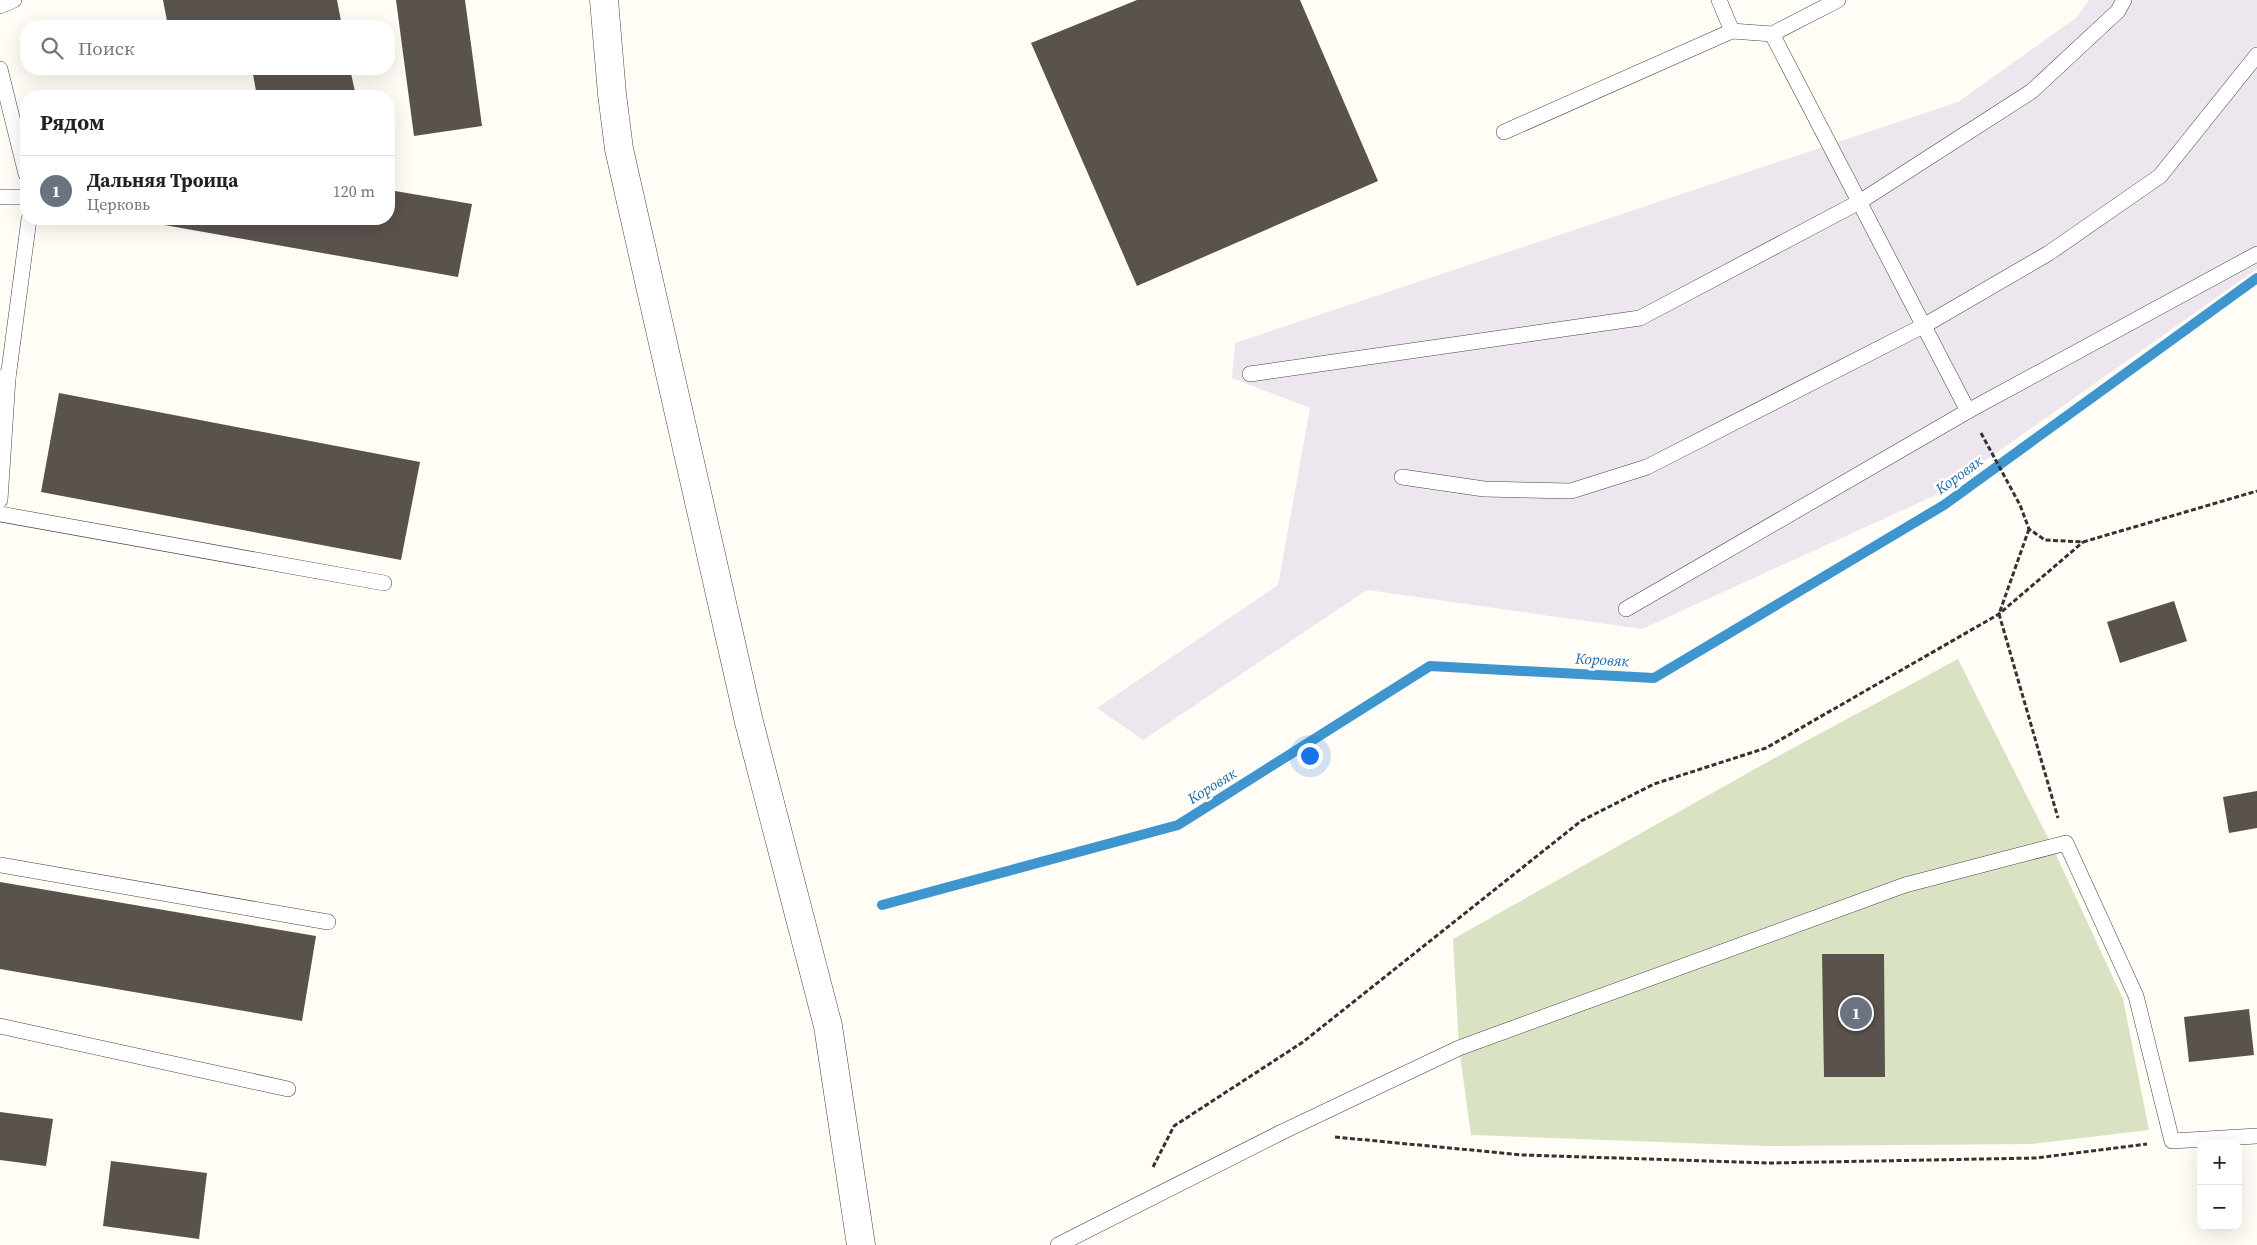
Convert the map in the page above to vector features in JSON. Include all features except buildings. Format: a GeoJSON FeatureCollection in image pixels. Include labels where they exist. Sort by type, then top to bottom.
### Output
{"type":"FeatureCollection","features":[{"type":"Feature","properties":{"kind":"street"},"geometry":{"type":"LineString","coordinates":[[604,0],[612,94],[619,148],[749,722],[828,1026],[861,1245]]}},
{"type":"Feature","properties":{"kind":"lane"},"geometry":{"type":"LineString","coordinates":[[0,6],[14,0]]}},
{"type":"Feature","properties":{"kind":"lane"},"geometry":{"type":"LineString","coordinates":[[1719,0],[1732,31]]}},
{"type":"Feature","properties":{"kind":"lane"},"geometry":{"type":"LineString","coordinates":[[1504,132],[1732,31],[1772,34],[1838,0]]}},
{"type":"Feature","properties":{"kind":"lane"},"geometry":{"type":"LineString","coordinates":[[1250,374],[1640,318],[1861,202],[2032,91],[2118,11],[2124,0]]}},
{"type":"Feature","properties":{"kind":"lane"},"geometry":{"type":"LineString","coordinates":[[1772,34],[1968,410]]}},
{"type":"Feature","properties":{"kind":"lane"},"geometry":{"type":"LineString","coordinates":[[1402,477],[1484,489],[1571,491],[1647,467],[1925,325],[2049,253],[2160,176],[2257,55]]}},
{"type":"Feature","properties":{"kind":"lane"},"geometry":{"type":"LineString","coordinates":[[0,69],[20,150]]}},
{"type":"Feature","properties":{"kind":"lane"},"geometry":{"type":"LineString","coordinates":[[0,197],[20,197]]}},
{"type":"Feature","properties":{"kind":"lane"},"geometry":{"type":"LineString","coordinates":[[0,500],[4,377],[28,225]]}},
{"type":"Feature","properties":{"kind":"lane"},"geometry":{"type":"LineString","coordinates":[[1626,609],[1968,410],[2257,254]]}},
{"type":"Feature","properties":{"kind":"lane"},"geometry":{"type":"LineString","coordinates":[[0,514],[384,583]]}},
{"type":"Feature","properties":{"kind":"lane"},"geometry":{"type":"LineString","coordinates":[[1058,1245],[1282,1132],[1459,1048],[1905,885],[2066,843],[2136,996],[2172,1141],[2257,1136]]}},
{"type":"Feature","properties":{"kind":"lane"},"geometry":{"type":"LineString","coordinates":[[0,865],[328,922]]}},
{"type":"Feature","properties":{"kind":"lane"},"geometry":{"type":"LineString","coordinates":[[0,1026],[288,1089]]}},
{"type":"Feature","properties":{"kind":"path"},"geometry":{"type":"LineString","coordinates":[[1968,410],[2020,505],[2029,529],[2045,540],[2083,542],[2257,491]]}},
{"type":"Feature","properties":{"kind":"path"},"geometry":{"type":"LineString","coordinates":[[2029,529],[1999,614],[2066,843]]}},
{"type":"Feature","properties":{"kind":"path"},"geometry":{"type":"LineString","coordinates":[[1132,1209],[1174,1126],[1304,1042],[1581,822],[1654,784],[1766,748],[1999,614],[2083,542]]}},
{"type":"Feature","properties":{"kind":"path"},"geometry":{"type":"LineString","coordinates":[[1330,1137],[1523,1155],[1770,1163],[2036,1158],[2172,1141]]}},
{"type":"Feature","properties":{"kind":"shaded area"},"geometry":{"type":"Polygon","coordinates":[[[2089,0],[2257,0],[2257,269],[1938,494],[1642,629],[1367,590],[1143,740],[1097,708],[1278,585],[1310,408],[1232,378],[1235,343],[1958,102],[2076,18],[2089,0]]]}},
{"type":"Feature","properties":{"kind":"green space"},"geometry":{"type":"Polygon","coordinates":[[[1958,659],[2052,846],[2123,999],[2149,1130],[2032,1144],[1766,1146],[1471,1135],[1459,1048],[1453,939],[1769,761],[1958,659]]]}},
{"type":"Feature","properties":{"kind":"waterway","name":"Коровяк"},"geometry":{"type":"LineString","coordinates":[[882,905],[1178,825],[1430,666],[1654,678],[1944,505],[2257,278]]}},
{"type":"Feature","properties":{"kind":"place","name":"Дальняя Троица"},"geometry":{"type":"Point","coordinates":[1856,1013]}}]}
